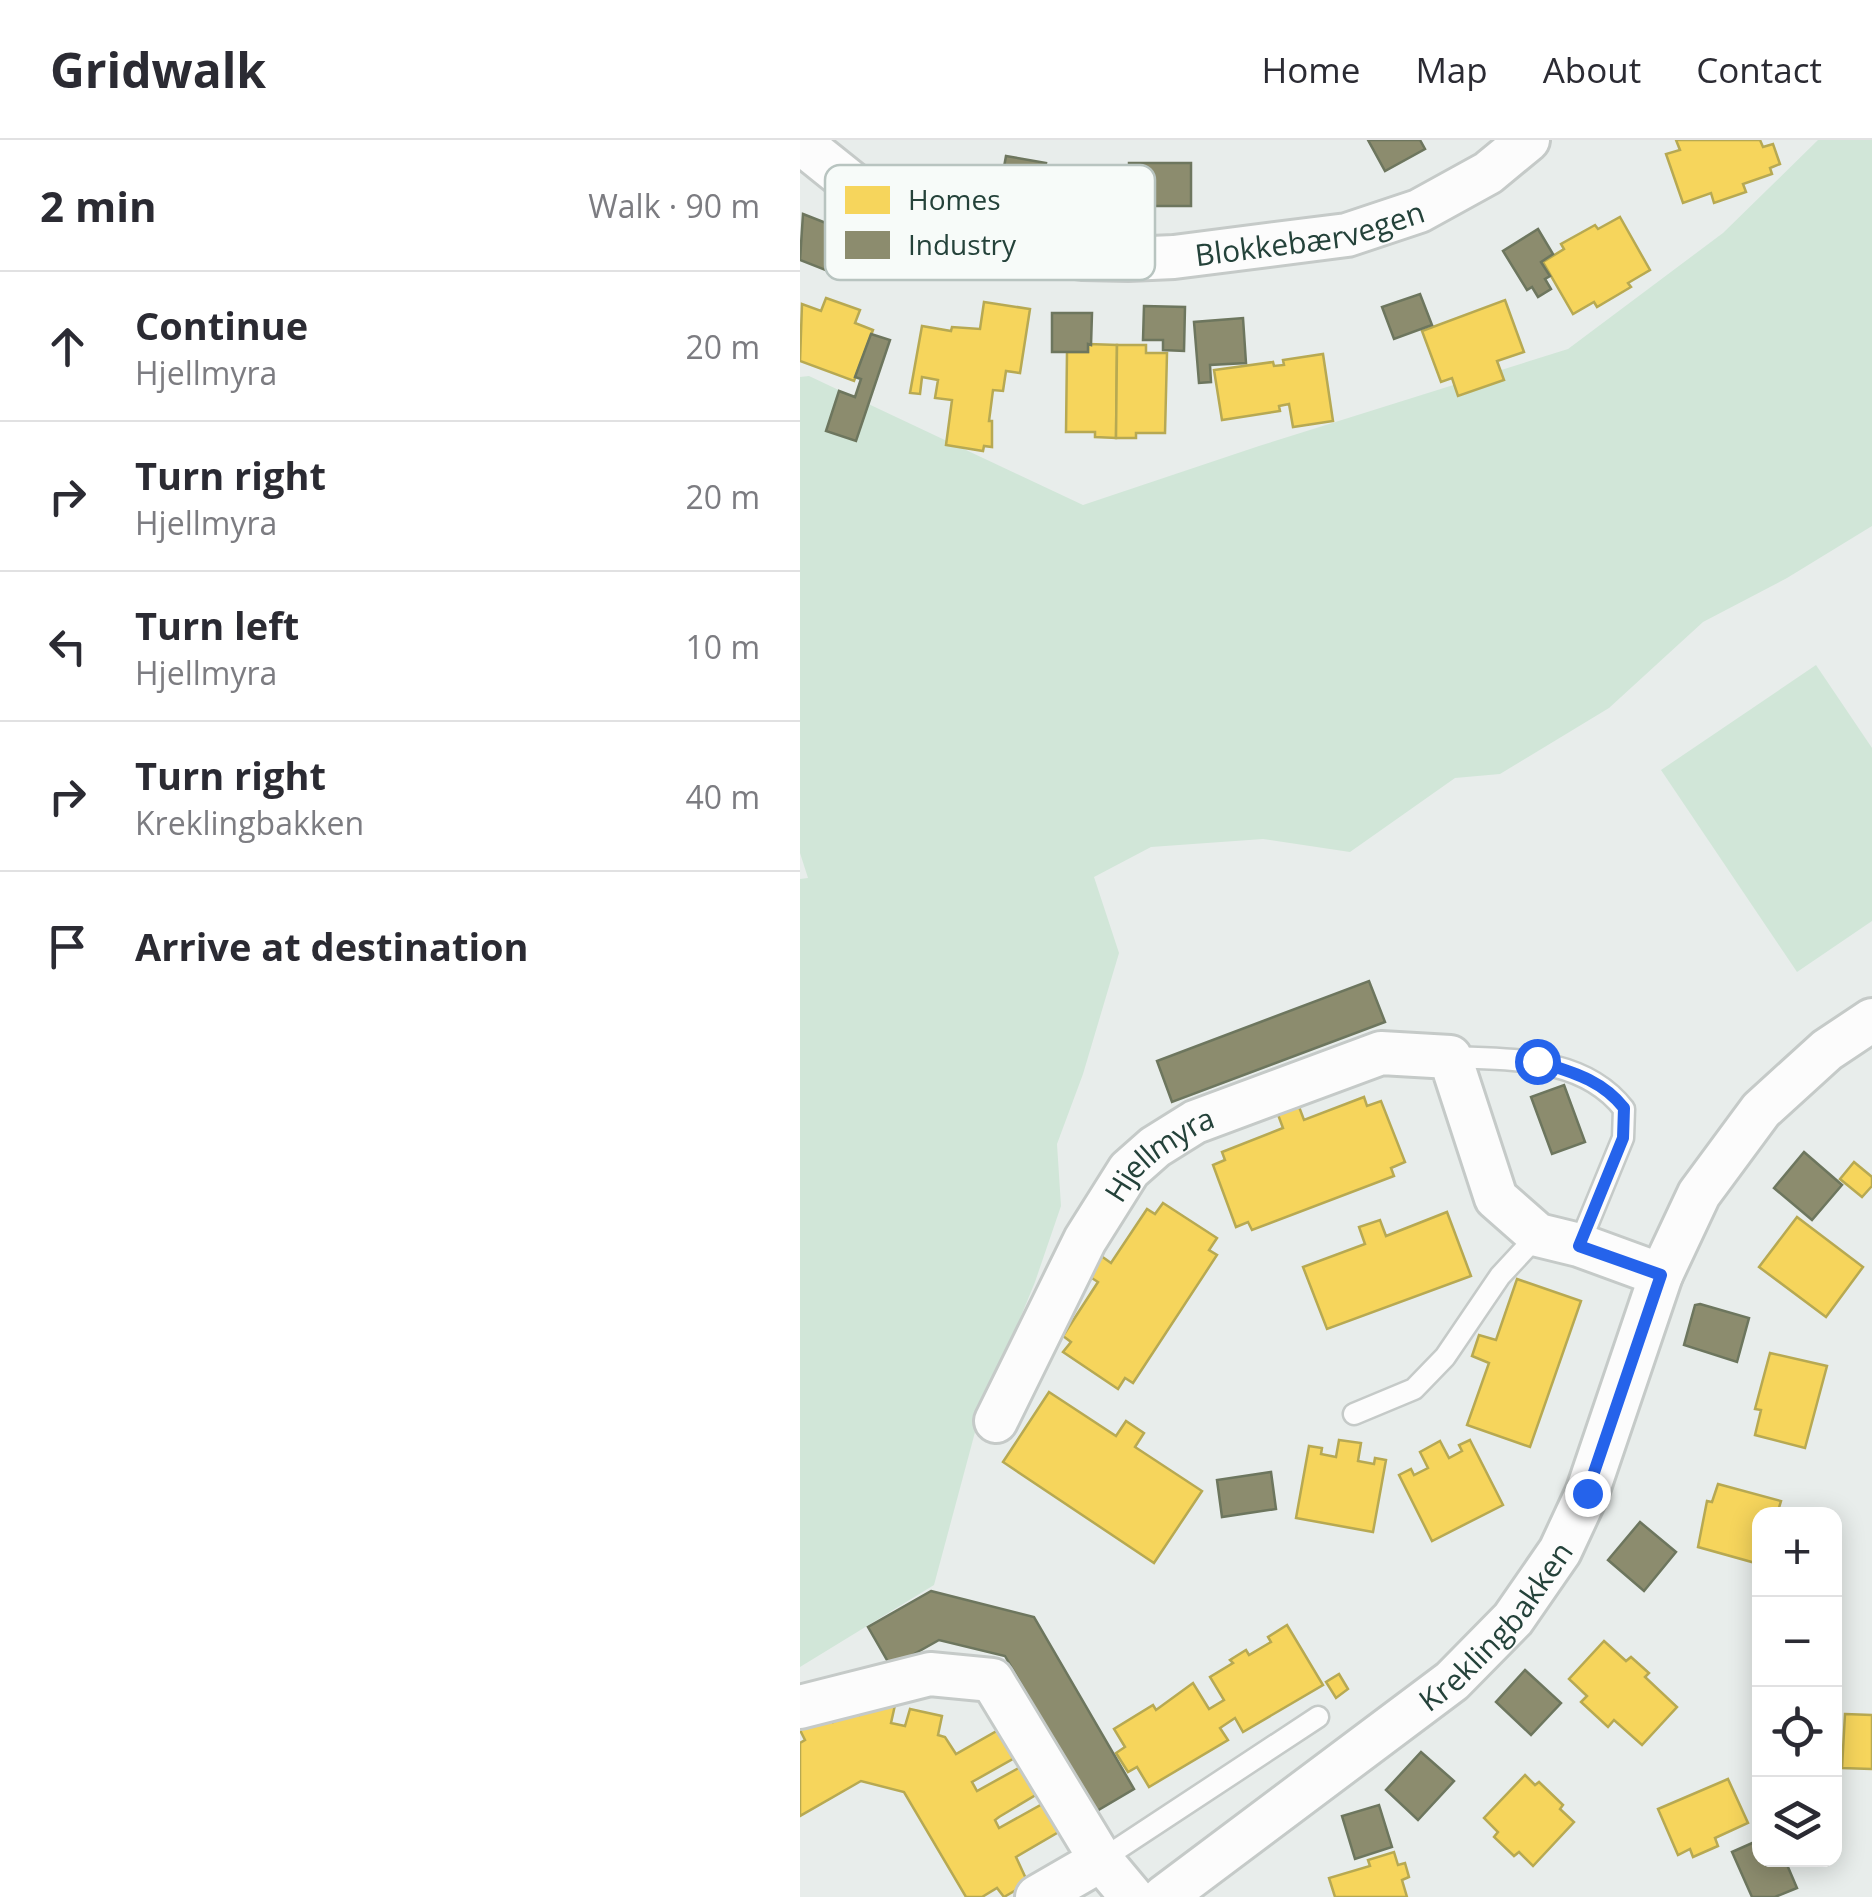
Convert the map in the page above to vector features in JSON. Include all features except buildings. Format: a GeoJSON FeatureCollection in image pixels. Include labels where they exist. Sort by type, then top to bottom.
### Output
{"type":"FeatureCollection","features":[{"type":"Feature","properties":{"kind":"street","name":"Blokkebærvegen"},"geometry":{"type":"LineString","coordinates":[[1155,258],[1347,235],[1419,211],[1488,173],[1528,140]]}},
{"type":"Feature","properties":{"kind":"street","name":"Blokkebærvegen"},"geometry":{"type":"LineString","coordinates":[[800,142],[829,165]]}},
{"type":"Feature","properties":{"kind":"street","name":"Kreklingbakken"},"geometry":{"type":"LineString","coordinates":[[1164,1897],[1452,1681],[1513,1619],[1560,1550],[1587,1493],[1661,1275],[1699,1194],[1761,1110],[1826,1050],[1872,1020]]}},
{"type":"Feature","properties":{"kind":"street","name":"Hjellmyra"},"geometry":{"type":"LineString","coordinates":[[996,1421],[1084,1240],[1129,1170],[1155,1146],[1195,1122],[1380,1053],[1450,1057]]}},
{"type":"Feature","properties":{"kind":"street"},"geometry":{"type":"LineString","coordinates":[[1450,1057],[1496,1198],[1538,1235],[1661,1275]]}},
{"type":"Feature","properties":{"kind":"street"},"geometry":{"type":"LineString","coordinates":[[800,1707],[930,1674],[992,1680],[1101,1860],[1132,1897]]}},
{"type":"Feature","properties":{"kind":"street"},"geometry":{"type":"LineString","coordinates":[[1036,1897],[1101,1860]]}},
{"type":"Feature","properties":{"kind":"lane","name":"Hjellmyra"},"geometry":{"type":"LineString","coordinates":[[1450,1057],[1537,1061],[1592,1079],[1611,1092],[1624,1108],[1623,1138],[1579,1246]]}},
{"type":"Feature","properties":{"kind":"lane"},"geometry":{"type":"LineString","coordinates":[[1354,1414],[1414,1388],[1445,1357],[1500,1276],[1538,1235]]}},
{"type":"Feature","properties":{"kind":"lane"},"geometry":{"type":"LineString","coordinates":[[1101,1860],[1318,1717]]}},
{"type":"Feature","properties":{"kind":"green space"},"geometry":{"type":"Polygon","coordinates":[[[1818,140],[1872,140],[1872,526],[1787,578],[1703,622],[1609,708],[1500,774],[1455,778],[1350,852],[1263,839],[1151,847],[1094,877],[1119,953],[1083,1074],[1057,1144],[1061,1206],[1035,1282],[978,1421],[934,1585],[800,1667],[800,879],[808,878],[800,853],[800,377],[809,376],[1083,505],[1568,349],[1723,233],[1818,140]]]}},
{"type":"Feature","properties":{"kind":"green space"},"geometry":{"type":"Polygon","coordinates":[[[1816,665],[1872,748],[1872,921],[1797,972],[1661,770],[1816,665]]]}},
{"type":"Feature","properties":{"kind":"route"},"geometry":{"type":"LineString","coordinates":[[1537,1061],[1592,1079],[1611,1092],[1624,1108],[1623,1138],[1579,1246],[1661,1275],[1587,1493]]}}]}
